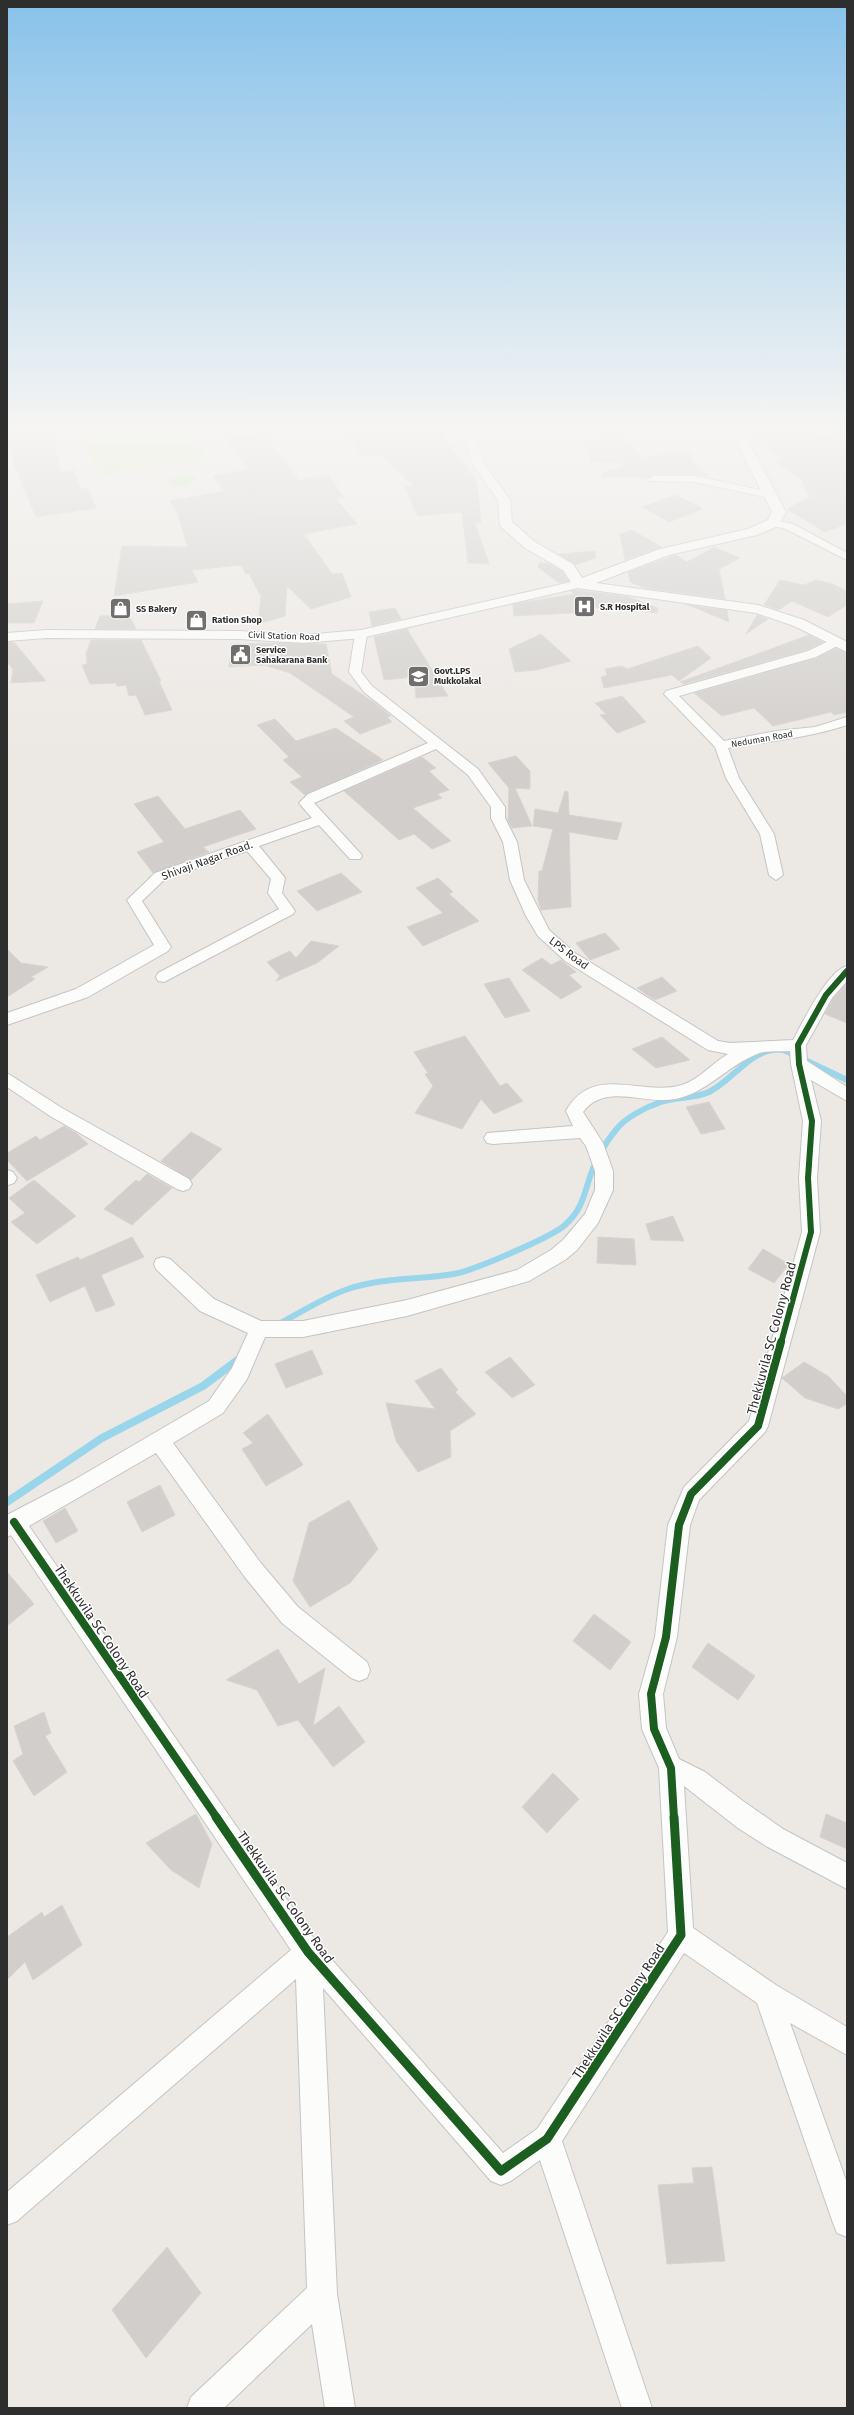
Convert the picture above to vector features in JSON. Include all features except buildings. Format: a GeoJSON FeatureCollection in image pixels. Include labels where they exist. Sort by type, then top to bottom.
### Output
{"type":"FeatureCollection","features":[{"type":"Feature","properties":{"kind":"main road"},"geometry":{"type":"LineString","coordinates":[[522,538],[530,545],[568,567],[579,584],[758,609],[799,623],[841,645]]}},
{"type":"Feature","properties":{"kind":"main road"},"geometry":{"type":"LineString","coordinates":[[579,584],[665,552],[727,538]]}},
{"type":"Feature","properties":{"kind":"main road","name":"Civil Station Road"},"geometry":{"type":"LineString","coordinates":[[7,637],[46,634],[239,634],[304,638],[360,634],[579,584]]}},
{"type":"Feature","properties":{"kind":"street"},"geometry":{"type":"LineString","coordinates":[[811,538],[847,557]]}},
{"type":"Feature","properties":{"kind":"street","name":"LPS Road"},"geometry":{"type":"LineString","coordinates":[[360,634],[355,672],[368,689],[473,772],[498,807],[498,818],[510,842],[517,880],[533,916],[543,933],[552,942],[583,965],[714,1046],[730,1049],[754,1048],[799,1055]]}},
{"type":"Feature","properties":{"kind":"street"},"geometry":{"type":"LineString","coordinates":[[721,746],[670,694],[841,645]]}},
{"type":"Feature","properties":{"kind":"street","name":"Neduman Road"},"geometry":{"type":"LineString","coordinates":[[776,875],[771,844],[762,822],[729,774],[721,746],[776,735],[817,731],[847,721]]}},
{"type":"Feature","properties":{"kind":"street"},"geometry":{"type":"LineString","coordinates":[[355,856],[306,803],[313,797],[437,744]]}},
{"type":"Feature","properties":{"kind":"street","name":"Shivaji Nagar Road."},"geometry":{"type":"LineString","coordinates":[[7,1019],[82,993],[163,947],[134,900],[160,876],[321,820]]}},
{"type":"Feature","properties":{"kind":"street"},"geometry":{"type":"LineString","coordinates":[[164,977],[288,911],[275,893],[278,878],[250,845]]}},
{"type":"Feature","properties":{"kind":"street"},"geometry":{"type":"LineString","coordinates":[[847,971],[826,995],[807,1029],[799,1055],[847,1095]]}},
{"type":"Feature","properties":{"kind":"street"},"geometry":{"type":"LineString","coordinates":[[163,1264],[207,1305],[259,1329],[303,1329],[407,1308],[522,1276],[558,1255],[570,1245],[592,1218],[604,1190],[604,1172],[594,1143],[584,1130],[574,1110],[578,1102],[593,1092],[604,1089],[654,1095],[686,1090],[699,1084],[718,1068],[754,1048]]}},
{"type":"Feature","properties":{"kind":"street","name":"Thekkuvila SC Colony Road"},"geometry":{"type":"LineString","coordinates":[[11,1524],[308,1952],[501,2171],[547,2139],[681,1935],[671,1768],[654,1729],[651,1694],[666,1637],[679,1525],[690,1494],[758,1426],[811,1232],[808,1178],[812,1121],[799,1055]]}},
{"type":"Feature","properties":{"kind":"street"},"geometry":{"type":"LineString","coordinates":[[7,1079],[56,1112],[183,1184]]}},
{"type":"Feature","properties":{"kind":"street"},"geometry":{"type":"LineString","coordinates":[[493,1138],[584,1130]]}},
{"type":"Feature","properties":{"kind":"street"},"geometry":{"type":"LineString","coordinates":[[11,1524],[81,1487],[216,1407],[240,1373],[259,1329]]}},
{"type":"Feature","properties":{"kind":"street"},"geometry":{"type":"LineString","coordinates":[[159,1440],[252,1569],[290,1615],[359,1670]]}},
{"type":"Feature","properties":{"kind":"street"},"geometry":{"type":"LineString","coordinates":[[671,1768],[687,1772],[734,1810],[812,1859],[847,1876]]}},
{"type":"Feature","properties":{"kind":"street"},"geometry":{"type":"LineString","coordinates":[[681,1935],[767,1994],[847,2042]]}},
{"type":"Feature","properties":{"kind":"street"},"geometry":{"type":"LineString","coordinates":[[7,2211],[308,1952]]}},
{"type":"Feature","properties":{"kind":"street"},"geometry":{"type":"LineString","coordinates":[[308,1952],[322,2294],[340,2408]]}},
{"type":"Feature","properties":{"kind":"street"},"geometry":{"type":"LineString","coordinates":[[767,1994],[847,2223]]}},
{"type":"Feature","properties":{"kind":"street"},"geometry":{"type":"LineString","coordinates":[[547,2139],[637,2408]]}},
{"type":"Feature","properties":{"kind":"street"},"geometry":{"type":"LineString","coordinates":[[202,2408],[322,2294]]}},
{"type":"Feature","properties":{"kind":"waterway"},"geometry":{"type":"LineString","coordinates":[[277,1325],[321,1301],[348,1289],[374,1282],[441,1276],[463,1272],[511,1253],[545,1237],[565,1225],[576,1212],[583,1200],[592,1171],[599,1156],[619,1126],[642,1110],[661,1102],[697,1096],[709,1092],[718,1087],[753,1058],[763,1053],[773,1050],[784,1050],[847,1080]]}},
{"type":"Feature","properties":{"kind":"waterway"},"geometry":{"type":"LineString","coordinates":[[7,1502],[102,1438],[203,1386],[239,1359]]}},
{"type":"Feature","properties":{"kind":"cycle path"},"geometry":{"type":"LineString","coordinates":[[14,1522],[308,1952],[501,2171],[547,2139],[681,1935],[671,1768],[654,1729],[651,1694],[666,1637],[679,1525],[691,1494],[758,1426],[811,1232],[808,1178],[812,1121],[799,1064],[798,1045],[826,995],[847,971]]}},
{"type":"Feature","properties":{"kind":"place","name":"S.R Hospital"},"geometry":{"type":"Point","coordinates":[585,607]}},
{"type":"Feature","properties":{"kind":"place","name":"SS Bakery"},"geometry":{"type":"Point","coordinates":[120,609]}},
{"type":"Feature","properties":{"kind":"place","name":"Ration Shop"},"geometry":{"type":"Point","coordinates":[196,620]}},
{"type":"Feature","properties":{"kind":"place","name":"Service Sahakarana Bank"},"geometry":{"type":"Point","coordinates":[241,655]}},
{"type":"Feature","properties":{"kind":"place","name":"Govt.LPS Mukkolakal"},"geometry":{"type":"Point","coordinates":[419,676]}}]}
